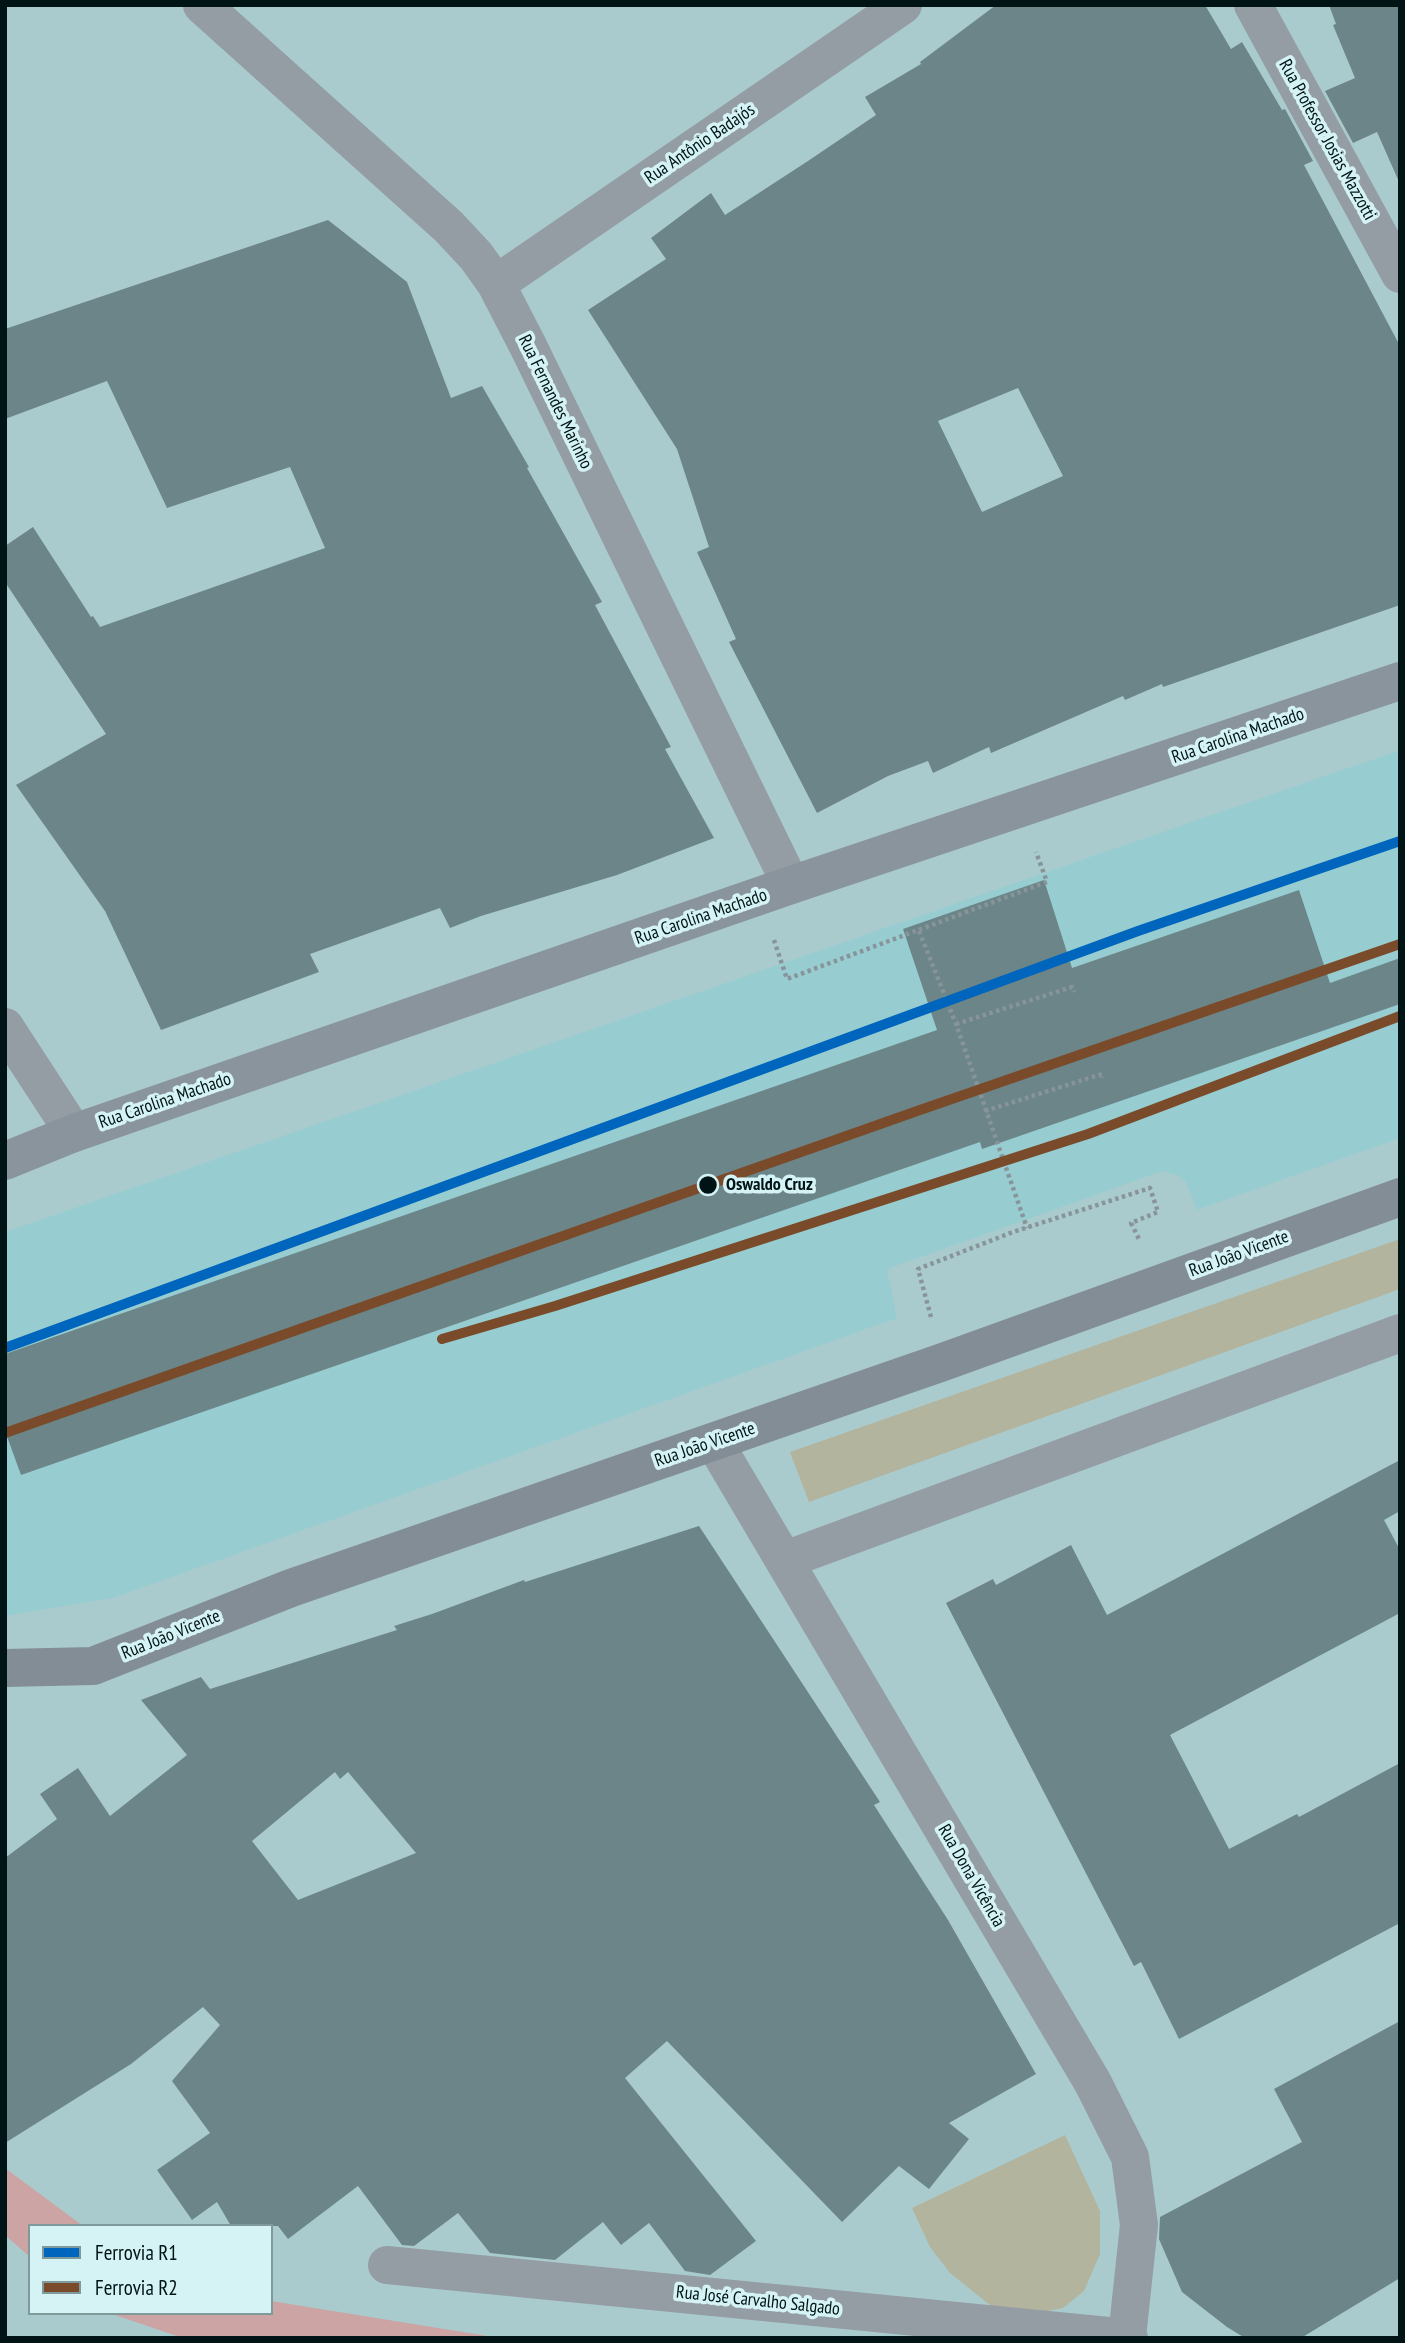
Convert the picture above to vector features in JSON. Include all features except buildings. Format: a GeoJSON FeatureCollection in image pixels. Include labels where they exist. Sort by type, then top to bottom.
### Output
{"type":"FeatureCollection","features":[{"type":"Feature","properties":{"kind":"main road","name":"Rua Carolina Machado"},"geometry":{"type":"LineString","coordinates":[[5,1161],[74,1133],[791,885],[1400,681]]}},
{"type":"Feature","properties":{"kind":"main road","name":"Rua João Vicente"},"geometry":{"type":"LineString","coordinates":[[5,1668],[93,1666],[291,1588],[943,1362],[1400,1197]]}},
{"type":"Feature","properties":{"kind":"street","name":"Rua Fernandes Marinho"},"geometry":{"type":"LineString","coordinates":[[202,5],[449,227],[496,284],[791,885]]}},
{"type":"Feature","properties":{"kind":"street","name":"Rua Antônio Badajós"},"geometry":{"type":"LineString","coordinates":[[496,284],[903,5]]}},
{"type":"Feature","properties":{"kind":"street","name":"Rua Professor Josias Mazzotti"},"geometry":{"type":"LineString","coordinates":[[1253,5],[1400,274]]}},
{"type":"Feature","properties":{"kind":"street"},"geometry":{"type":"LineString","coordinates":[[5,1027],[74,1133]]}},
{"type":"Feature","properties":{"kind":"street"},"geometry":{"type":"LineString","coordinates":[[785,1560],[1400,1333]]}},
{"type":"Feature","properties":{"kind":"street","name":"Rua Dona Vicência"},"geometry":{"type":"LineString","coordinates":[[714,1442],[1093,2083],[1130,2157],[1139,2225],[1128,2338]]}},
{"type":"Feature","properties":{"kind":"street","name":"Rua José Carvalho Salgado"},"geometry":{"type":"LineString","coordinates":[[387,2265],[1128,2338]]}},
{"type":"Feature","properties":{"kind":"path"},"geometry":{"type":"LineString","coordinates":[[787,979],[1047,883]]}},
{"type":"Feature","properties":{"kind":"path"},"geometry":{"type":"LineString","coordinates":[[919,931],[956,1024],[1027,1228]]}},
{"type":"Feature","properties":{"kind":"path"},"geometry":{"type":"LineString","coordinates":[[956,1024],[1072,987],[1074,992]]}},
{"type":"Feature","properties":{"kind":"path"},"geometry":{"type":"LineString","coordinates":[[985,1111],[1102,1073],[1102,1078]]}},
{"type":"Feature","properties":{"kind":"path"},"geometry":{"type":"LineString","coordinates":[[918,1269],[1027,1228],[1150,1188],[1158,1212],[1131,1223],[1159,1283]]}},
{"type":"Feature","properties":{"kind":"shaded area"},"geometry":{"type":"Polygon","coordinates":[[[1400,750],[1400,1138],[1197,1210],[1186,1182],[1163,1171],[887,1269],[897,1318],[113,1598],[5,1616],[5,1232],[1400,750]]]}},
{"type":"Feature","properties":{"kind":"shaded area"},"geometry":{"type":"Polygon","coordinates":[[[5,2168],[80,2224],[28,2224],[28,2255],[5,2235],[5,2168]]]}},
{"type":"Feature","properties":{"kind":"shaded area"},"geometry":{"type":"Polygon","coordinates":[[[273,2301],[500,2338],[183,2338],[115,2315],[273,2315],[273,2301]]]}},
{"type":"Feature","properties":{"kind":"green space"},"geometry":{"type":"Polygon","coordinates":[[[1400,1239],[1400,1289],[809,1502],[790,1452],[1400,1239]]]}},
{"type":"Feature","properties":{"kind":"green space"},"geometry":{"type":"Polygon","coordinates":[[[1065,2135],[1100,2211],[1100,2254],[1084,2291],[1063,2308],[1022,2316],[991,2306],[950,2273],[930,2247],[912,2208],[1065,2135]]]}},
{"type":"Feature","properties":{"kind":"rail line","name":"R1"},"geometry":{"type":"LineString","coordinates":[[5,1348],[1138,931],[1400,841]]}},
{"type":"Feature","properties":{"kind":"rail line","name":"R2"},"geometry":{"type":"LineString","coordinates":[[5,1433],[920,1110],[1400,944]]}},
{"type":"Feature","properties":{"kind":"rail line","name":"R2"},"geometry":{"type":"LineString","coordinates":[[442,1339],[555,1306],[1088,1134],[1400,1016]]}},
{"type":"Feature","properties":{"kind":"place","name":"Oswaldo Cruz"},"geometry":{"type":"Point","coordinates":[708,1185]}}]}
